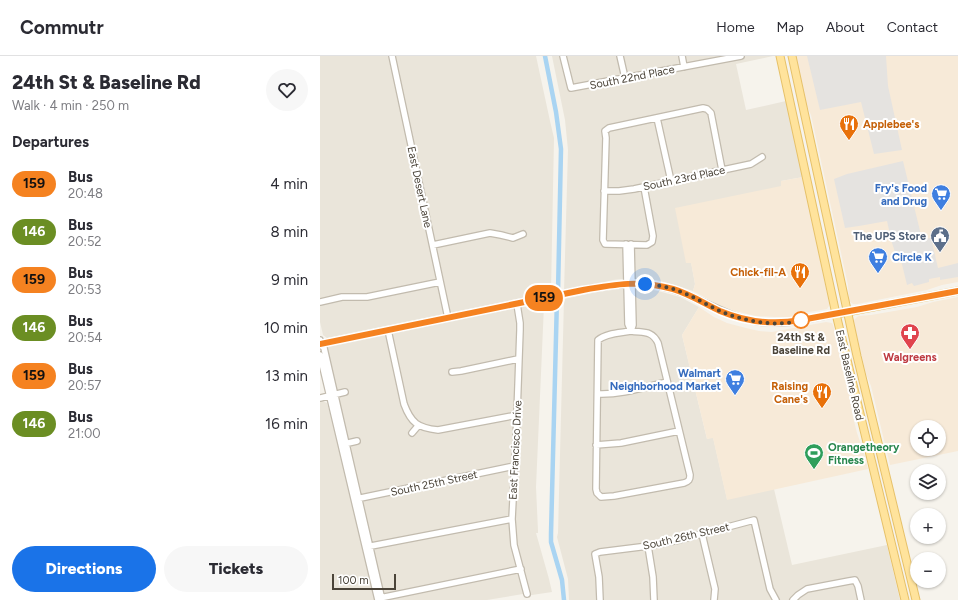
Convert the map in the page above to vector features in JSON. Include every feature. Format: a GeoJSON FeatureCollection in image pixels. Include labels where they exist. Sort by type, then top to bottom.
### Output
{"type":"FeatureCollection","features":[{"type":"Feature","properties":{"kind":"main road","name":"East Baseline Road"},"geometry":{"type":"LineString","coordinates":[[780,56],[836,314],[905,600]]}},
{"type":"Feature","properties":{"kind":"main road","name":"East Baseline Road"},"geometry":{"type":"LineString","coordinates":[[792,56],[847,312],[915,599]]}},
{"type":"Feature","properties":{"kind":"main road"},"geometry":{"type":"LineString","coordinates":[[806,179],[818,176]]}},
{"type":"Feature","properties":{"kind":"main road"},"geometry":{"type":"LineString","coordinates":[[836,314],[958,291]]}},
{"type":"Feature","properties":{"kind":"main road"},"geometry":{"type":"LineString","coordinates":[[866,440],[877,437]]}},
{"type":"Feature","properties":{"kind":"main road"},"geometry":{"type":"LineString","coordinates":[[886,524],[897,522]]}},
{"type":"Feature","properties":{"kind":"street","name":"East Desert Lane"},"geometry":{"type":"LineString","coordinates":[[392,56],[448,318]]}},
{"type":"Feature","properties":{"kind":"street","name":"South 22nd Place"},"geometry":{"type":"LineString","coordinates":[[563,56],[571,88],[741,56]]}},
{"type":"Feature","properties":{"kind":"street"},"geometry":{"type":"LineString","coordinates":[[620,56],[625,78]]}},
{"type":"Feature","properties":{"kind":"street"},"geometry":{"type":"LineString","coordinates":[[682,56],[684,67]]}},
{"type":"Feature","properties":{"kind":"street"},"geometry":{"type":"LineString","coordinates":[[644,187],[653,236],[652,242],[647,245],[605,244],[602,240],[605,132],[609,128],[703,108],[707,109],[711,113],[722,170]]}},
{"type":"Feature","properties":{"kind":"street"},"geometry":{"type":"LineString","coordinates":[[657,118],[671,181]]}},
{"type":"Feature","properties":{"kind":"street","name":"South 23rd Place"},"geometry":{"type":"LineString","coordinates":[[604,191],[619,191],[644,187],[751,164],[762,157]]}},
{"type":"Feature","properties":{"kind":"street"},"geometry":{"type":"LineString","coordinates":[[433,245],[490,233],[513,238],[523,234]]}},
{"type":"Feature","properties":{"kind":"street"},"geometry":{"type":"LineString","coordinates":[[628,244],[633,325],[631,331]]}},
{"type":"Feature","properties":{"kind":"street"},"geometry":{"type":"LineString","coordinates":[[320,302],[342,298],[366,297],[440,282]]}},
{"type":"Feature","properties":{"kind":"street"},"geometry":{"type":"LineString","coordinates":[[332,395],[324,348],[320,343],[606,286],[630,283],[651,285],[675,290],[720,311],[758,322],[781,323],[836,314]]}},
{"type":"Feature","properties":{"kind":"street","name":"East Francisco Drive"},"geometry":{"type":"LineString","coordinates":[[517,304],[520,324],[512,519],[514,544],[527,594]]}},
{"type":"Feature","properties":{"kind":"street"},"geometry":{"type":"LineString","coordinates":[[388,330],[404,404],[408,415],[418,426],[426,429],[438,430],[517,415]]}},
{"type":"Feature","properties":{"kind":"street"},"geometry":{"type":"LineString","coordinates":[[631,331],[653,335],[658,343],[690,480],[689,482],[684,483],[601,497],[598,495],[596,489],[598,340],[601,337],[631,331]]}},
{"type":"Feature","properties":{"kind":"street"},"geometry":{"type":"LineString","coordinates":[[320,355],[332,395],[380,599],[520,568]]}},
{"type":"Feature","properties":{"kind":"street"},"geometry":{"type":"LineString","coordinates":[[452,372],[518,359]]}},
{"type":"Feature","properties":{"kind":"street"},"geometry":{"type":"LineString","coordinates":[[598,394],[623,392],[667,382]]}},
{"type":"Feature","properties":{"kind":"street"},"geometry":{"type":"LineString","coordinates":[[320,398],[345,392]]}},
{"type":"Feature","properties":{"kind":"street"},"geometry":{"type":"LineString","coordinates":[[412,434],[418,426]]}},
{"type":"Feature","properties":{"kind":"street"},"geometry":{"type":"LineString","coordinates":[[596,445],[621,443],[679,431]]}},
{"type":"Feature","properties":{"kind":"street"},"geometry":{"type":"LineString","coordinates":[[344,444],[357,441]]}},
{"type":"Feature","properties":{"kind":"street","name":"South 25th Street"},"geometry":{"type":"LineString","coordinates":[[356,499],[514,466]]}},
{"type":"Feature","properties":{"kind":"street"},"geometry":{"type":"LineString","coordinates":[[368,547],[512,519]]}},
{"type":"Feature","properties":{"kind":"street","name":"South 26th Street"},"geometry":{"type":"LineString","coordinates":[[600,600],[599,577],[595,554],[679,540],[754,520],[770,589],[776,600]]}},
{"type":"Feature","properties":{"kind":"street"},"geometry":{"type":"LineString","coordinates":[[702,534],[715,589],[714,600]]}},
{"type":"Feature","properties":{"kind":"street"},"geometry":{"type":"LineString","coordinates":[[648,546],[653,577],[654,600]]}},
{"type":"Feature","properties":{"kind":"street"},"geometry":{"type":"LineString","coordinates":[[793,600],[807,589],[855,580],[861,600]]}},
{"type":"Feature","properties":{"kind":"shaded area"},"geometry":{"type":"Polygon","coordinates":[[[320,56],[536,56],[554,138],[551,292],[327,338],[323,335],[320,322],[320,56]]]}},
{"type":"Feature","properties":{"kind":"shaded area"},"geometry":{"type":"Polygon","coordinates":[[[552,56],[773,56],[736,64],[746,110],[786,101],[803,177],[781,181],[782,186],[687,263],[691,262],[695,284],[693,291],[656,280],[622,279],[564,292],[568,150],[565,120],[552,56]]]}},
{"type":"Feature","properties":{"kind":"shaded area"},"geometry":{"type":"Polygon","coordinates":[[[796,56],[958,56],[958,282],[927,290],[857,304],[853,304],[849,301],[848,285],[811,115],[806,104],[796,56]]]}},
{"type":"Feature","properties":{"kind":"shaded area"},"geometry":{"type":"Polygon","coordinates":[[[807,56],[886,56],[888,86],[902,150],[874,154],[861,102],[820,110],[807,56]]]}},
{"type":"Feature","properties":{"kind":"shaded area"},"geometry":{"type":"Polygon","coordinates":[[[903,161],[922,239],[931,238],[938,268],[958,263],[958,277],[940,280],[940,277],[929,279],[929,282],[914,286],[912,283],[907,285],[899,252],[895,252],[887,221],[845,228],[834,179],[847,174],[903,161]]]}},
{"type":"Feature","properties":{"kind":"shaded area"},"geometry":{"type":"Polygon","coordinates":[[[803,177],[829,303],[827,309],[797,314],[790,317],[756,316],[721,306],[693,291],[695,284],[691,263],[686,263],[675,208],[781,186],[781,181],[803,177]]]}},
{"type":"Feature","properties":{"kind":"shaded area"},"geometry":{"type":"Polygon","coordinates":[[[644,288],[680,297],[699,307],[682,335],[707,439],[713,437],[727,499],[774,489],[792,565],[887,545],[900,600],[569,600],[568,579],[557,537],[564,299],[597,292],[644,288]]]}},
{"type":"Feature","properties":{"kind":"shaded area"},"geometry":{"type":"Polygon","coordinates":[[[958,297],[958,451],[946,453],[946,420],[910,420],[910,456],[934,456],[890,465],[871,386],[866,374],[854,320],[859,316],[917,307],[958,297]]]}},
{"type":"Feature","properties":{"kind":"shaded area"},"geometry":{"type":"Polygon","coordinates":[[[536,304],[544,305],[536,487],[538,533],[536,533],[552,592],[532,595],[523,594],[487,600],[384,600],[326,350],[327,348],[330,345],[536,304]]]}},
{"type":"Feature","properties":{"kind":"shaded area"},"geometry":{"type":"Polygon","coordinates":[[[699,307],[714,317],[727,323],[759,331],[772,332],[826,322],[832,323],[842,369],[848,384],[852,413],[868,469],[727,500],[713,438],[707,439],[682,335],[699,307]]]}},
{"type":"Feature","properties":{"kind":"shaded area"},"geometry":{"type":"Polygon","coordinates":[[[320,401],[327,403],[344,461],[376,600],[320,600],[320,401]]]}},
{"type":"Feature","properties":{"kind":"waterway"},"geometry":{"type":"LineString","coordinates":[[545,56],[556,112],[561,149],[558,293]]}},
{"type":"Feature","properties":{"kind":"waterway"},"geometry":{"type":"LineString","coordinates":[[557,298],[551,542],[562,580],[564,600]]}},
{"type":"Feature","properties":{"kind":"bus line","name":"159"},"geometry":{"type":"LineString","coordinates":[[320,344],[583,290],[632,283],[660,286],[675,290],[734,316],[758,322],[776,323],[801,320],[958,291]]}},
{"type":"Feature","properties":{"kind":"place","name":"Applebee's"},"geometry":{"type":"Point","coordinates":[849,141]}},
{"type":"Feature","properties":{"kind":"place","name":"Fry's Food and Drug"},"geometry":{"type":"Point","coordinates":[941,211]}},
{"type":"Feature","properties":{"kind":"place","name":"The UPS Store"},"geometry":{"type":"Point","coordinates":[940,253]}},
{"type":"Feature","properties":{"kind":"place","name":"Circle K"},"geometry":{"type":"Point","coordinates":[878,274]}},
{"type":"Feature","properties":{"kind":"place","name":"Chick-fil-A"},"geometry":{"type":"Point","coordinates":[800,289]}},
{"type":"Feature","properties":{"kind":"place","name":"24th St & Baseline Rd"},"geometry":{"type":"Point","coordinates":[801,320]}},
{"type":"Feature","properties":{"kind":"place","name":"Walgreens"},"geometry":{"type":"Point","coordinates":[910,350]}},
{"type":"Feature","properties":{"kind":"place","name":"Walmart Neighborhood Market"},"geometry":{"type":"Point","coordinates":[735,396]}},
{"type":"Feature","properties":{"kind":"place","name":"Raising Cane's"},"geometry":{"type":"Point","coordinates":[822,409]}},
{"type":"Feature","properties":{"kind":"place","name":"Orangetheory Fitness"},"geometry":{"type":"Point","coordinates":[814,470]}},
{"type":"Feature","properties":{"kind":"route"},"geometry":{"type":"LineString","coordinates":[[645,284],[660,286],[682,292],[720,311],[758,322],[781,323],[801,320]]}}]}
